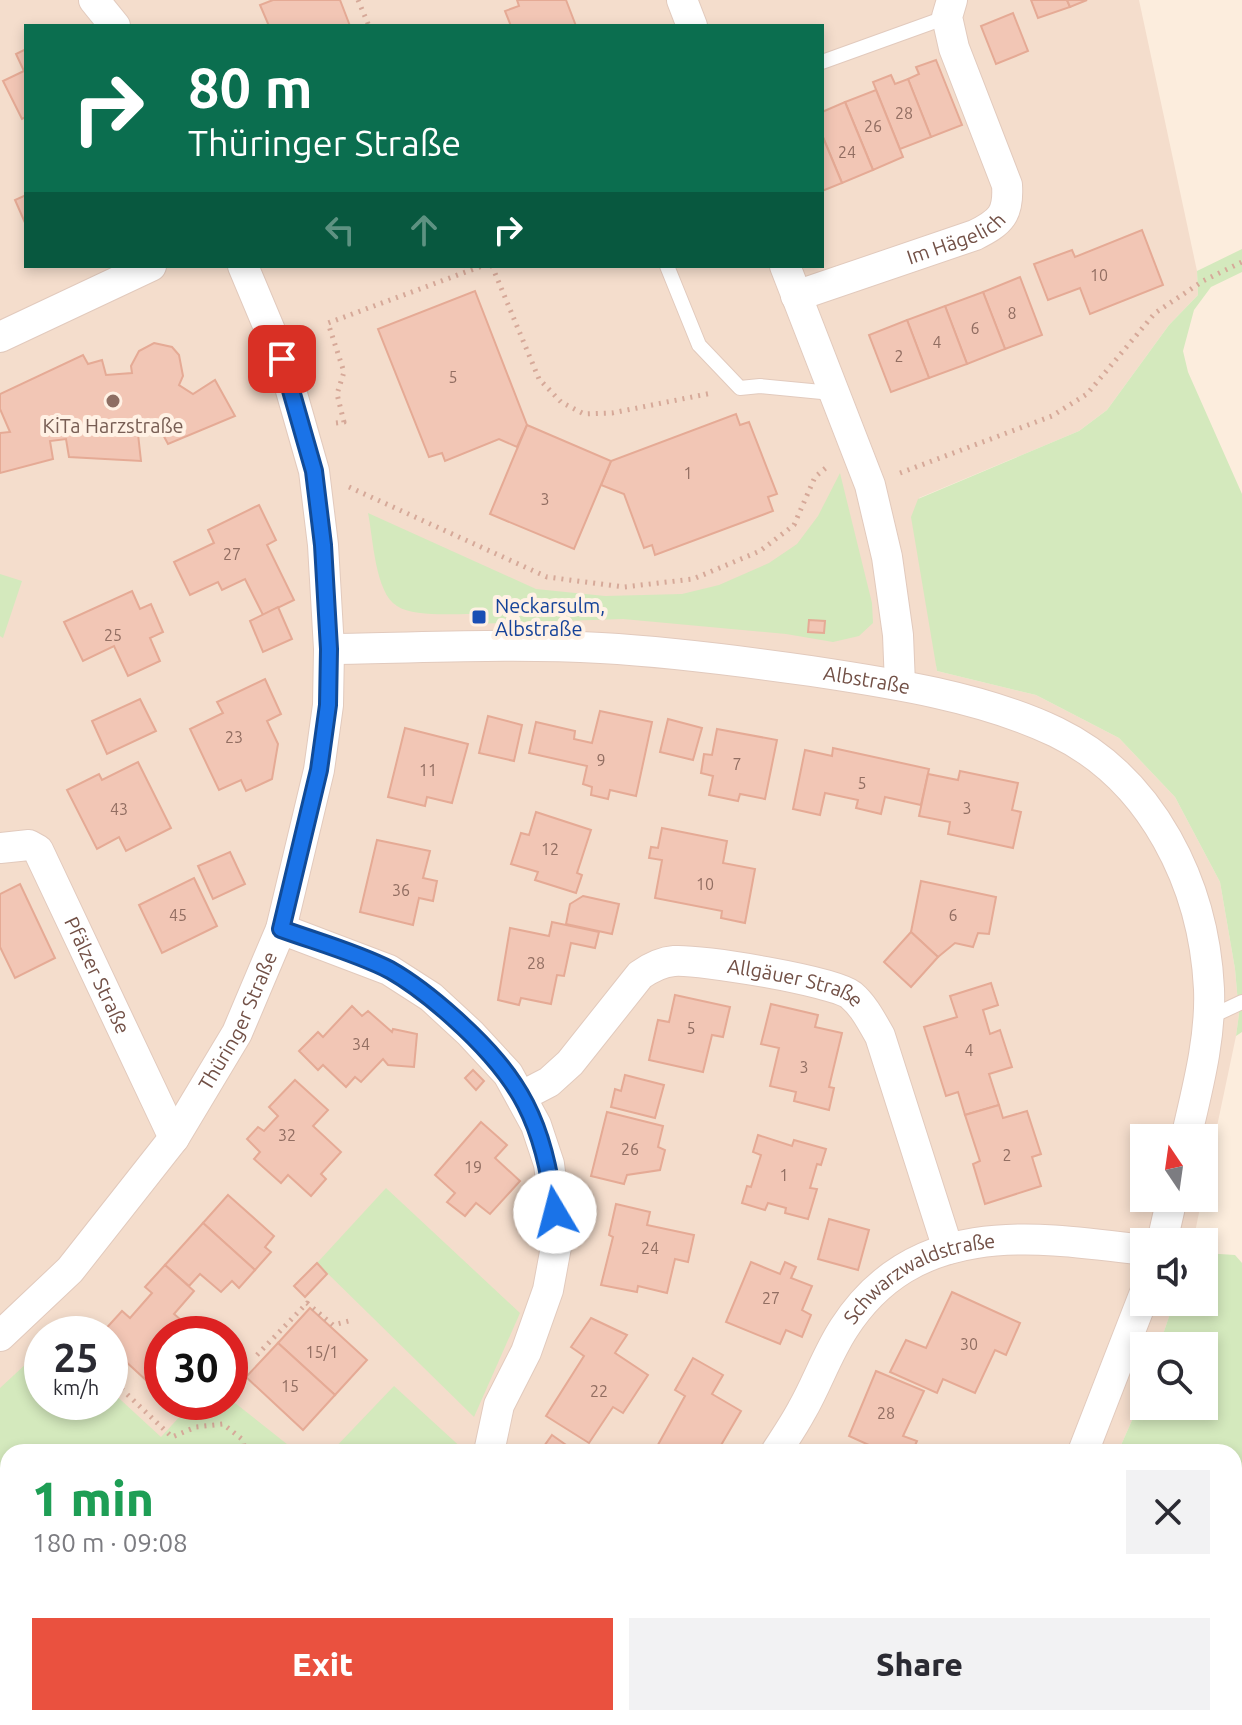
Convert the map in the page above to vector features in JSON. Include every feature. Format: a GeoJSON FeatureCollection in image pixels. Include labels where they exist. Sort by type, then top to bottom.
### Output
{"type":"FeatureCollection","features":[{"type":"Feature","properties":{"kind":"street"},"geometry":{"type":"LineString","coordinates":[[682,0],[691,24]]}},
{"type":"Feature","properties":{"kind":"street","name":"Im Hägelich"},"geometry":{"type":"LineString","coordinates":[[796,296],[975,235],[993,226],[1003,216],[1008,200],[1007,185],[954,48],[949,8]]}},
{"type":"Feature","properties":{"kind":"street"},"geometry":{"type":"LineString","coordinates":[[0,337],[147,268]]}},
{"type":"Feature","properties":{"kind":"street","name":"Thüringer Straße"},"geometry":{"type":"LineString","coordinates":[[0,1336],[70,1270],[174,1138],[237,1033],[281,929],[319,770],[328,705],[329,649],[323,545],[314,471],[282,359],[244,268]]}},
{"type":"Feature","properties":{"kind":"street"},"geometry":{"type":"LineString","coordinates":[[786,268],[870,485],[887,557],[898,635],[900,684]]}},
{"type":"Feature","properties":{"kind":"street","name":"Albstraße"},"geometry":{"type":"LineString","coordinates":[[329,649],[600,648],[734,660],[900,684],[1015,715],[1058,733],[1101,761],[1154,817],[1175,853],[1194,898],[1209,990],[1199,1079],[1189,1124]]}},
{"type":"Feature","properties":{"kind":"street","name":"Pfälzer Straße"},"geometry":{"type":"LineString","coordinates":[[0,848],[29,845],[38,850],[174,1138]]}},
{"type":"Feature","properties":{"kind":"street"},"geometry":{"type":"LineString","coordinates":[[281,929],[389,970],[431,997],[508,1074],[522,1096],[549,1164],[558,1236],[548,1290],[526,1352],[499,1405],[491,1444]]}},
{"type":"Feature","properties":{"kind":"street","name":"Allgäuer Straße"},"geometry":{"type":"LineString","coordinates":[[522,1096],[549,1082],[570,1063],[640,975],[654,966],[673,961],[700,962],[830,985],[851,995],[867,1013],[880,1036],[948,1249]]}},
{"type":"Feature","properties":{"kind":"street","name":"Schwarzwaldstraße"},"geometry":{"type":"LineString","coordinates":[[781,1444],[802,1411],[843,1329],[887,1280],[948,1249],[969,1243],[1045,1238],[1130,1248]]}},
{"type":"Feature","properties":{"kind":"street"},"geometry":{"type":"LineString","coordinates":[[1086,1444],[1136,1316]]}},
{"type":"Feature","properties":{"kind":"lane","name":"Im Hägelich"},"geometry":{"type":"LineString","coordinates":[[824,61],[949,8]]}},
{"type":"Feature","properties":{"kind":"lane"},"geometry":{"type":"LineString","coordinates":[[668,268],[699,345],[740,388],[760,386],[832,393]]}},
{"type":"Feature","properties":{"kind":"lane"},"geometry":{"type":"LineString","coordinates":[[1207,1018],[1242,1002]]}},
{"type":"Feature","properties":{"kind":"path"},"geometry":{"type":"LineString","coordinates":[[358,0],[368,24]]}},
{"type":"Feature","properties":{"kind":"path"},"geometry":{"type":"LineString","coordinates":[[870,485],[1070,407],[1087,394],[1155,313],[1203,281],[1242,262]]}},
{"type":"Feature","properties":{"kind":"path"},"geometry":{"type":"LineString","coordinates":[[304,428],[344,422],[337,394],[344,372],[328,323],[477,268]]}},
{"type":"Feature","properties":{"kind":"path"},"geometry":{"type":"LineString","coordinates":[[493,268],[539,379],[561,402],[584,414],[612,413],[740,388]]}},
{"type":"Feature","properties":{"kind":"path"},"geometry":{"type":"LineString","coordinates":[[314,471],[547,577],[624,587],[693,579],[760,551],[794,525],[815,477],[853,445]]}},
{"type":"Feature","properties":{"kind":"path"},"geometry":{"type":"LineString","coordinates":[[257,1355],[307,1303],[333,1325],[353,1320]]}},
{"type":"Feature","properties":{"kind":"path"},"geometry":{"type":"LineString","coordinates":[[128,1395],[172,1437],[196,1427],[223,1424],[243,1440],[244,1444]]}},
{"type":"Feature","properties":{"kind":"shaded area"},"geometry":{"type":"Polygon","coordinates":[[[0,0],[1139,0],[1197,271],[1198,295],[1169,325],[1107,410],[1079,431],[919,498],[937,671],[1036,695],[1119,738],[1175,797],[1220,882],[1235,969],[1239,1014],[1217,1124],[1130,1124],[1130,1212],[1199,1212],[1196,1228],[1130,1228],[1130,1316],[1169,1316],[1164,1332],[1130,1332],[1132,1420],[1122,1444],[0,1444],[0,0]]]}},
{"type":"Feature","properties":{"kind":"green space"},"geometry":{"type":"Polygon","coordinates":[[[1242,249],[1242,272],[1211,287],[1194,310],[1183,351],[1188,372],[1242,494],[1242,1032],[1236,1036],[1239,1014],[1235,969],[1220,882],[1175,797],[1119,738],[1036,695],[937,671],[911,517],[918,499],[1079,431],[1107,410],[1169,325],[1198,295],[1197,271],[1242,249]]]}},
{"type":"Feature","properties":{"kind":"green space"},"geometry":{"type":"Polygon","coordinates":[[[840,473],[872,603],[873,623],[859,636],[833,642],[786,634],[623,619],[471,624],[471,614],[404,610],[390,599],[379,577],[368,513],[536,589],[605,596],[682,594],[719,585],[769,563],[797,544],[818,516],[840,473]]]}},
{"type":"Feature","properties":{"kind":"green space"},"geometry":{"type":"Polygon","coordinates":[[[0,574],[22,581],[3,638],[0,636],[0,574]]]}},
{"type":"Feature","properties":{"kind":"green space"},"geometry":{"type":"Polygon","coordinates":[[[386,1188],[520,1313],[474,1417],[317,1263],[386,1188]]]}},
{"type":"Feature","properties":{"kind":"green space"},"geometry":{"type":"Polygon","coordinates":[[[1218,1254],[1235,1255],[1242,1263],[1242,1444],[1122,1444],[1132,1420],[1218,1420],[1218,1332],[1164,1332],[1169,1316],[1218,1316],[1218,1254]]]}},
{"type":"Feature","properties":{"kind":"green space"},"geometry":{"type":"Polygon","coordinates":[[[24,1366],[24,1420],[128,1420],[128,1407],[161,1437],[177,1420],[248,1420],[248,1413],[287,1444],[0,1444],[0,1388],[24,1366]]]}},
{"type":"Feature","properties":{"kind":"green space"},"geometry":{"type":"Polygon","coordinates":[[[394,1386],[457,1444],[339,1444],[394,1386]]]}},
{"type":"Feature","properties":{"kind":"building"},"geometry":{"type":"Polygon","coordinates":[[[273,0],[340,0],[349,24],[268,24],[260,5],[273,0]]]}},
{"type":"Feature","properties":{"kind":"building"},"geometry":{"type":"Polygon","coordinates":[[[517,0],[566,0],[575,24],[510,24],[505,11],[519,6],[517,0]]]}},
{"type":"Feature","properties":{"kind":"building"},"geometry":{"type":"Polygon","coordinates":[[[1031,0],[1067,0],[1070,7],[1038,18],[1031,0]]]}},
{"type":"Feature","properties":{"kind":"building"},"geometry":{"type":"Polygon","coordinates":[[[1067,0],[1087,0],[1070,7],[1067,0]]]}},
{"type":"Feature","properties":{"kind":"building"},"geometry":{"type":"Polygon","coordinates":[[[1013,13],[1028,51],[996,64],[981,26],[1013,13]]]}},
{"type":"Feature","properties":{"kind":"building"},"geometry":{"type":"Polygon","coordinates":[[[24,50],[24,71],[16,54],[24,50]]]}},
{"type":"Feature","properties":{"kind":"building"},"geometry":{"type":"Polygon","coordinates":[[[936,60],[962,125],[931,137],[908,79],[919,74],[916,67],[936,60]]]}},
{"type":"Feature","properties":{"kind":"building"},"geometry":{"type":"Polygon","coordinates":[[[24,71],[24,118],[22,119],[3,81],[24,71]]]}},
{"type":"Feature","properties":{"kind":"building"},"geometry":{"type":"Polygon","coordinates":[[[891,75],[895,84],[908,79],[931,137],[900,149],[873,82],[891,75]]]}},
{"type":"Feature","properties":{"kind":"building"},"geometry":{"type":"Polygon","coordinates":[[[876,90],[903,157],[873,170],[845,102],[876,90]]]}},
{"type":"Feature","properties":{"kind":"building"},"geometry":{"type":"Polygon","coordinates":[[[845,102],[873,170],[842,183],[824,140],[824,111],[845,102]]]}},
{"type":"Feature","properties":{"kind":"building"},"geometry":{"type":"Polygon","coordinates":[[[824,140],[842,183],[824,190],[824,140]]]}},
{"type":"Feature","properties":{"kind":"building"},"geometry":{"type":"Polygon","coordinates":[[[24,196],[24,220],[15,200],[24,196]]]}},
{"type":"Feature","properties":{"kind":"building"},"geometry":{"type":"Polygon","coordinates":[[[1142,230],[1163,285],[1090,314],[1080,288],[1048,300],[1034,264],[1072,250],[1075,257],[1142,230]]]}},
{"type":"Feature","properties":{"kind":"building"},"geometry":{"type":"Polygon","coordinates":[[[1020,277],[1042,335],[1005,349],[983,292],[1020,277]]]}},
{"type":"Feature","properties":{"kind":"building"},"geometry":{"type":"Polygon","coordinates":[[[475,291],[527,425],[517,447],[499,439],[445,461],[442,453],[429,457],[378,329],[475,291]]]}},
{"type":"Feature","properties":{"kind":"building"},"geometry":{"type":"Polygon","coordinates":[[[983,292],[1005,349],[967,364],[945,306],[983,292]]]}},
{"type":"Feature","properties":{"kind":"building"},"geometry":{"type":"Polygon","coordinates":[[[945,306],[967,364],[929,378],[907,320],[945,306]]]}},
{"type":"Feature","properties":{"kind":"building"},"geometry":{"type":"Polygon","coordinates":[[[907,320],[929,378],[891,392],[869,335],[907,320]]]}},
{"type":"Feature","properties":{"kind":"building","name":"KiTa Harzstraße"},"geometry":{"type":"Polygon","coordinates":[[[154,343],[172,347],[179,355],[183,376],[179,385],[193,394],[215,380],[235,416],[168,444],[160,429],[138,434],[141,461],[69,457],[66,439],[50,441],[53,459],[0,473],[0,433],[10,432],[0,409],[0,394],[83,355],[88,364],[102,360],[106,375],[132,373],[131,366],[139,351],[154,343]]]}},
{"type":"Feature","properties":{"kind":"building"},"geometry":{"type":"Polygon","coordinates":[[[736,414],[740,425],[749,422],[777,494],[768,497],[773,511],[655,555],[652,545],[644,548],[624,494],[601,485],[611,461],[736,414]]]}},
{"type":"Feature","properties":{"kind":"building"},"geometry":{"type":"Polygon","coordinates":[[[527,425],[611,461],[574,549],[490,514],[527,425]]]}},
{"type":"Feature","properties":{"kind":"building"},"geometry":{"type":"Polygon","coordinates":[[[259,505],[276,540],[267,545],[294,600],[263,615],[245,579],[222,590],[218,582],[190,595],[174,562],[214,543],[208,530],[259,505]]]}},
{"type":"Feature","properties":{"kind":"building"},"geometry":{"type":"Polygon","coordinates":[[[132,591],[140,609],[151,604],[163,632],[150,638],[160,661],[128,676],[114,646],[83,661],[64,622],[132,591]]]}},
{"type":"Feature","properties":{"kind":"building"},"geometry":{"type":"Polygon","coordinates":[[[278,607],[292,639],[263,652],[250,621],[278,607]]]}},
{"type":"Feature","properties":{"kind":"building"},"geometry":{"type":"Polygon","coordinates":[[[809,620],[825,621],[824,633],[808,632],[809,620]]]}},
{"type":"Feature","properties":{"kind":"building"},"geometry":{"type":"Polygon","coordinates":[[[265,679],[281,714],[267,721],[278,744],[272,779],[246,791],[241,780],[219,790],[190,729],[223,713],[217,702],[265,679]]]}},
{"type":"Feature","properties":{"kind":"building"},"geometry":{"type":"Polygon","coordinates":[[[140,699],[156,731],[107,754],[92,721],[140,699]]]}},
{"type":"Feature","properties":{"kind":"building"},"geometry":{"type":"Polygon","coordinates":[[[600,711],[652,722],[636,796],[610,790],[608,799],[591,795],[592,787],[583,784],[587,766],[529,753],[536,722],[575,731],[574,739],[592,743],[600,711]]]}},
{"type":"Feature","properties":{"kind":"building"},"geometry":{"type":"Polygon","coordinates":[[[488,716],[522,725],[514,761],[479,753],[488,716]]]}},
{"type":"Feature","properties":{"kind":"building"},"geometry":{"type":"Polygon","coordinates":[[[668,719],[702,728],[693,760],[660,752],[668,719]]]}},
{"type":"Feature","properties":{"kind":"building"},"geometry":{"type":"Polygon","coordinates":[[[405,728],[468,744],[452,803],[427,797],[425,806],[388,797],[405,728]]]}},
{"type":"Feature","properties":{"kind":"building"},"geometry":{"type":"Polygon","coordinates":[[[717,729],[777,740],[765,799],[740,794],[738,801],[709,795],[713,776],[701,773],[704,754],[712,755],[717,729]]]}},
{"type":"Feature","properties":{"kind":"building"},"geometry":{"type":"Polygon","coordinates":[[[833,748],[929,769],[921,805],[885,797],[881,814],[856,808],[858,800],[825,793],[820,815],[793,809],[805,750],[832,756],[833,748]]]}},
{"type":"Feature","properties":{"kind":"building"},"geometry":{"type":"Polygon","coordinates":[[[138,762],[171,828],[126,851],[119,837],[97,849],[67,790],[99,774],[102,780],[138,762]]]}},
{"type":"Feature","properties":{"kind":"building"},"geometry":{"type":"Polygon","coordinates":[[[960,771],[1018,783],[1012,810],[1021,812],[1013,848],[948,834],[950,822],[919,816],[928,774],[958,780],[960,771]]]}},
{"type":"Feature","properties":{"kind":"building"},"geometry":{"type":"Polygon","coordinates":[[[536,812],[591,830],[577,873],[582,875],[576,893],[535,880],[538,872],[511,864],[521,833],[529,835],[536,812]]]}},
{"type":"Feature","properties":{"kind":"building"},"geometry":{"type":"Polygon","coordinates":[[[662,828],[727,841],[723,863],[755,869],[745,923],[721,918],[722,911],[655,898],[662,860],[649,858],[651,847],[658,848],[662,828]]]}},
{"type":"Feature","properties":{"kind":"building"},"geometry":{"type":"Polygon","coordinates":[[[377,840],[430,851],[423,878],[437,881],[433,901],[419,898],[413,925],[360,912],[377,840]]]}},
{"type":"Feature","properties":{"kind":"building"},"geometry":{"type":"Polygon","coordinates":[[[230,852],[245,884],[213,899],[198,866],[230,852]]]}},
{"type":"Feature","properties":{"kind":"building"},"geometry":{"type":"Polygon","coordinates":[[[194,878],[217,926],[162,953],[139,905],[194,878]]]}},
{"type":"Feature","properties":{"kind":"building"},"geometry":{"type":"Polygon","coordinates":[[[921,881],[996,897],[989,934],[978,933],[973,947],[955,943],[938,957],[911,932],[921,881]]]}},
{"type":"Feature","properties":{"kind":"building"},"geometry":{"type":"Polygon","coordinates":[[[20,884],[55,958],[15,978],[0,947],[0,894],[20,884]]]}},
{"type":"Feature","properties":{"kind":"building"},"geometry":{"type":"Polygon","coordinates":[[[583,896],[619,904],[612,934],[566,924],[570,904],[583,896]]]}},
{"type":"Feature","properties":{"kind":"building"},"geometry":{"type":"Polygon","coordinates":[[[552,922],[599,932],[595,948],[571,943],[564,976],[557,975],[551,1004],[521,998],[519,1005],[498,1000],[510,928],[549,936],[552,922]]]}},
{"type":"Feature","properties":{"kind":"building"},"geometry":{"type":"Polygon","coordinates":[[[911,932],[938,957],[911,987],[884,962],[911,932]]]}},
{"type":"Feature","properties":{"kind":"building"},"geometry":{"type":"Polygon","coordinates":[[[991,983],[998,1005],[983,1010],[990,1034],[1000,1030],[1012,1067],[989,1074],[999,1105],[965,1115],[958,1092],[946,1096],[924,1027],[957,1017],[950,996],[991,983]]]}},
{"type":"Feature","properties":{"kind":"building"},"geometry":{"type":"Polygon","coordinates":[[[675,995],[730,1007],[723,1037],[712,1035],[703,1072],[649,1060],[658,1020],[669,1022],[675,995]]]}},
{"type":"Feature","properties":{"kind":"building"},"geometry":{"type":"Polygon","coordinates":[[[771,1004],[818,1015],[815,1027],[842,1033],[829,1087],[834,1088],[829,1110],[794,1101],[796,1092],[770,1086],[779,1048],[761,1044],[771,1004]]]}},
{"type":"Feature","properties":{"kind":"building"},"geometry":{"type":"Polygon","coordinates":[[[352,1006],[362,1016],[368,1011],[392,1032],[393,1029],[417,1034],[414,1067],[388,1065],[383,1059],[361,1082],[355,1077],[346,1087],[323,1065],[318,1070],[299,1051],[318,1032],[323,1037],[352,1006]]]}},
{"type":"Feature","properties":{"kind":"building"},"geometry":{"type":"Polygon","coordinates":[[[473,1070],[484,1081],[476,1090],[465,1078],[473,1070]]]}},
{"type":"Feature","properties":{"kind":"building"},"geometry":{"type":"Polygon","coordinates":[[[625,1075],[664,1085],[655,1118],[611,1107],[615,1089],[621,1091],[625,1075]]]}},
{"type":"Feature","properties":{"kind":"building"},"geometry":{"type":"Polygon","coordinates":[[[295,1080],[328,1110],[313,1126],[341,1152],[321,1174],[326,1179],[311,1196],[288,1175],[281,1183],[254,1159],[260,1152],[247,1139],[258,1127],[264,1131],[278,1116],[269,1107],[295,1080]]]}},
{"type":"Feature","properties":{"kind":"building"},"geometry":{"type":"Polygon","coordinates":[[[999,1105],[1003,1118],[1027,1111],[1041,1154],[1032,1157],[1041,1186],[985,1204],[973,1164],[980,1161],[965,1115],[999,1105]]]}},
{"type":"Feature","properties":{"kind":"building"},"geometry":{"type":"Polygon","coordinates":[[[607,1112],[663,1126],[658,1147],[665,1150],[660,1170],[627,1175],[624,1184],[591,1176],[607,1112]]]}},
{"type":"Feature","properties":{"kind":"building"},"geometry":{"type":"Polygon","coordinates":[[[481,1122],[507,1145],[495,1158],[520,1181],[490,1214],[476,1203],[465,1216],[447,1202],[455,1193],[435,1175],[481,1122]]]}},
{"type":"Feature","properties":{"kind":"building"},"geometry":{"type":"Polygon","coordinates":[[[758,1135],[792,1146],[794,1140],[826,1149],[821,1165],[817,1164],[810,1188],[817,1189],[808,1219],[785,1213],[786,1208],[768,1203],[765,1210],[742,1203],[747,1186],[751,1187],[761,1155],[753,1152],[758,1135]]]}},
{"type":"Feature","properties":{"kind":"building"},"geometry":{"type":"Polygon","coordinates":[[[228,1195],[274,1236],[265,1247],[271,1252],[255,1270],[203,1223],[228,1195]]]}},
{"type":"Feature","properties":{"kind":"building"},"geometry":{"type":"Polygon","coordinates":[[[616,1204],[650,1212],[647,1225],[694,1235],[688,1262],[675,1259],[667,1293],[638,1286],[637,1292],[601,1285],[613,1237],[609,1235],[616,1204]]]}},
{"type":"Feature","properties":{"kind":"building"},"geometry":{"type":"Polygon","coordinates":[[[829,1219],[869,1230],[858,1270],[818,1259],[829,1219]]]}},
{"type":"Feature","properties":{"kind":"building"},"geometry":{"type":"Polygon","coordinates":[[[203,1223],[255,1270],[239,1288],[232,1281],[221,1292],[200,1274],[189,1286],[165,1265],[203,1223]]]}},
{"type":"Feature","properties":{"kind":"building"},"geometry":{"type":"Polygon","coordinates":[[[751,1262],[780,1274],[785,1262],[796,1267],[791,1278],[812,1286],[802,1310],[811,1315],[802,1337],[786,1330],[780,1344],[726,1322],[751,1262]]]}},
{"type":"Feature","properties":{"kind":"building"},"geometry":{"type":"Polygon","coordinates":[[[317,1263],[327,1274],[305,1297],[294,1286],[317,1263]]]}},
{"type":"Feature","properties":{"kind":"building"},"geometry":{"type":"Polygon","coordinates":[[[165,1265],[194,1291],[174,1314],[176,1316],[144,1316],[144,1378],[128,1364],[128,1316],[130,1318],[152,1293],[145,1287],[165,1265]]]}},
{"type":"Feature","properties":{"kind":"building"},"geometry":{"type":"Polygon","coordinates":[[[952,1292],[1020,1323],[1006,1355],[995,1350],[975,1393],[943,1379],[937,1393],[890,1372],[906,1340],[926,1348],[952,1292]]]}},
{"type":"Feature","properties":{"kind":"building"},"geometry":{"type":"Polygon","coordinates":[[[310,1308],[367,1360],[335,1395],[278,1343],[310,1308]]]}},
{"type":"Feature","properties":{"kind":"building"},"geometry":{"type":"Polygon","coordinates":[[[591,1318],[627,1335],[615,1353],[648,1375],[623,1413],[613,1407],[589,1443],[546,1416],[584,1356],[571,1347],[591,1318]]]}},
{"type":"Feature","properties":{"kind":"building"},"geometry":{"type":"Polygon","coordinates":[[[278,1343],[335,1395],[303,1430],[248,1379],[248,1375],[278,1343]]]}},
{"type":"Feature","properties":{"kind":"building"},"geometry":{"type":"Polygon","coordinates":[[[693,1358],[723,1375],[712,1394],[741,1411],[722,1444],[658,1444],[685,1396],[675,1390],[693,1358]]]}},
{"type":"Feature","properties":{"kind":"building"},"geometry":{"type":"Polygon","coordinates":[[[876,1371],[924,1391],[903,1436],[917,1441],[916,1444],[867,1444],[849,1436],[876,1371]]]}},
{"type":"Feature","properties":{"kind":"building"},"geometry":{"type":"Polygon","coordinates":[[[552,1435],[565,1444],[546,1444],[552,1435]]]}},
{"type":"Feature","properties":{"kind":"place","name":"KiTa Harzstraße"},"geometry":{"type":"Point","coordinates":[113,401]}},
{"type":"Feature","properties":{"kind":"place","name":"Neckarsulm, Albstraße"},"geometry":{"type":"Point","coordinates":[479,617]}},
{"type":"Feature","properties":{"kind":"route"},"geometry":{"type":"LineString","coordinates":[[282,359],[314,471],[323,545],[329,649],[328,705],[319,770],[281,929],[389,970],[431,997],[470,1033],[508,1074],[536,1125],[549,1164],[555,1212]]}}]}
